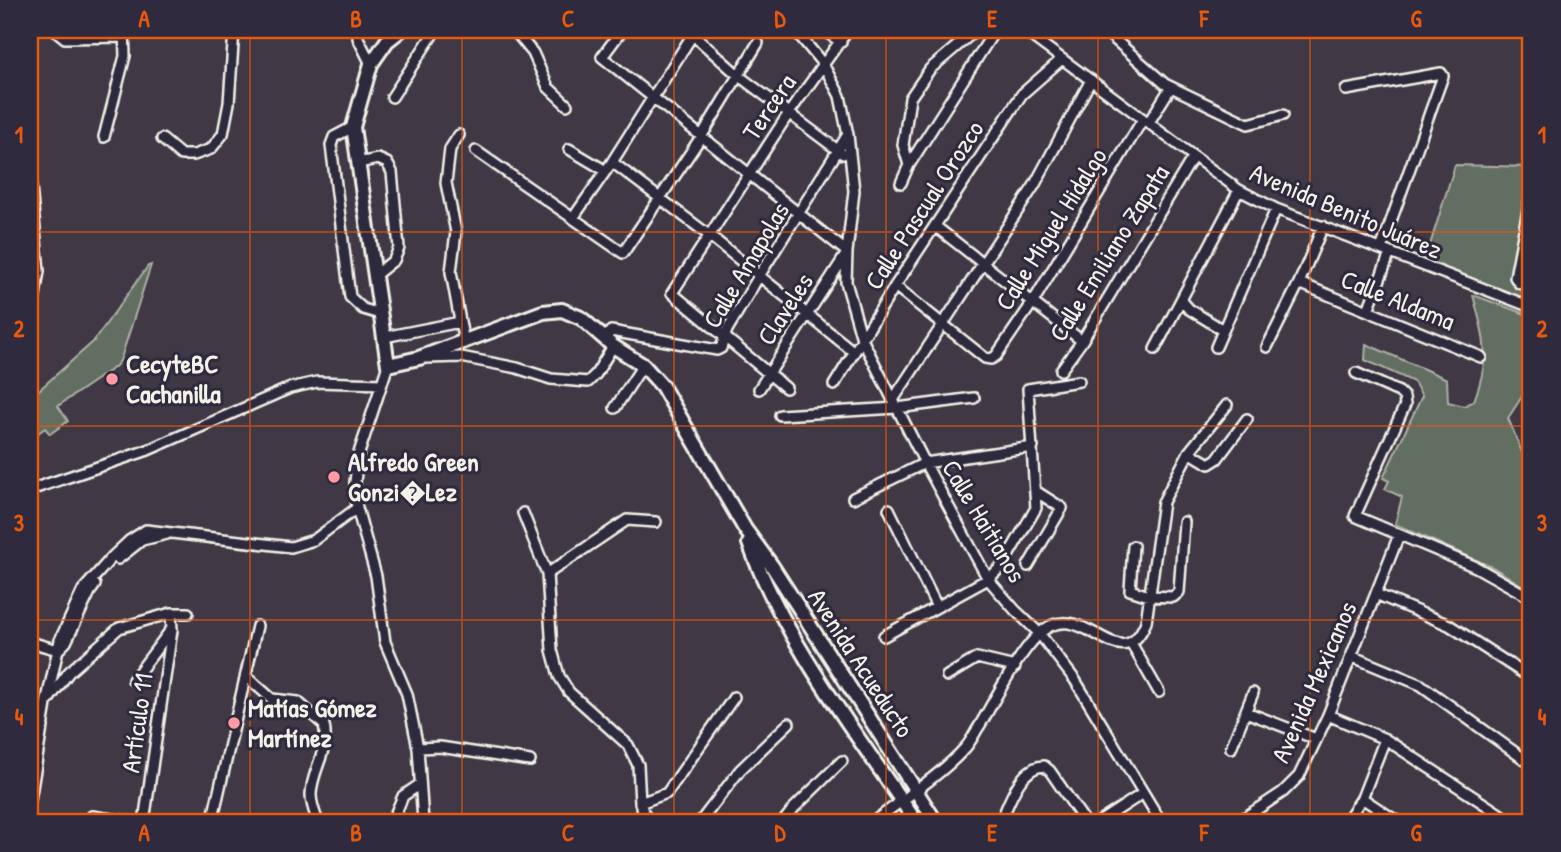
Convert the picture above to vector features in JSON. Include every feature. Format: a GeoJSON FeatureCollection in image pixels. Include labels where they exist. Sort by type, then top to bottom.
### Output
{"type":"FeatureCollection","features":[{"type":"Feature","properties":{"kind":"main road"},"geometry":{"type":"LineString","coordinates":[[388,365],[353,127],[371,64],[387,36],[401,30]]}},
{"type":"Feature","properties":{"kind":"main road","name":"Avenida Acueducto"},"geometry":{"type":"LineString","coordinates":[[388,365],[419,358],[544,312],[562,310],[581,318],[642,365],[662,386],[744,529],[772,566],[936,822]]}},
{"type":"Feature","properties":{"kind":"main road","name":"Avenida Acueducto"},"geometry":{"type":"LineString","coordinates":[[744,529],[760,573],[808,660],[916,822]]}},
{"type":"Feature","properties":{"kind":"street"},"geometry":{"type":"LineString","coordinates":[[55,30],[65,38],[124,34],[125,56],[104,137]]}},
{"type":"Feature","properties":{"kind":"street"},"geometry":{"type":"LineString","coordinates":[[162,139],[181,155],[194,155],[211,149],[223,134],[229,103],[234,30]]}},
{"type":"Feature","properties":{"kind":"street"},"geometry":{"type":"LineString","coordinates":[[358,30],[358,38],[371,64]]}},
{"type":"Feature","properties":{"kind":"street"},"geometry":{"type":"LineString","coordinates":[[393,97],[433,34],[432,30]]}},
{"type":"Feature","properties":{"kind":"street"},"geometry":{"type":"LineString","coordinates":[[514,30],[533,52],[548,87],[566,105]]}},
{"type":"Feature","properties":{"kind":"street"},"geometry":{"type":"LineString","coordinates":[[622,30],[602,58],[847,252]]}},
{"type":"Feature","properties":{"kind":"street","name":"Calle Haitianos"},"geometry":{"type":"LineString","coordinates":[[795,30],[823,64],[840,96],[848,135],[854,191],[846,282],[862,339],[988,579],[1039,634],[1075,680],[1161,822]]}},
{"type":"Feature","properties":{"kind":"street"},"geometry":{"type":"LineString","coordinates":[[823,30],[841,42]]}},
{"type":"Feature","properties":{"kind":"street","name":"Tercera"},"geometry":{"type":"LineString","coordinates":[[710,236],[789,113],[848,30]]}},
{"type":"Feature","properties":{"kind":"street"},"geometry":{"type":"LineString","coordinates":[[909,165],[903,145],[910,97],[930,69],[976,30]]}},
{"type":"Feature","properties":{"kind":"street"},"geometry":{"type":"LineString","coordinates":[[901,183],[909,165],[995,30]]}},
{"type":"Feature","properties":{"kind":"street","name":"Avenida Benito Juárez"},"geometry":{"type":"LineString","coordinates":[[1023,30],[1239,190],[1276,209],[1528,306]]}},
{"type":"Feature","properties":{"kind":"street"},"geometry":{"type":"LineString","coordinates":[[1104,30],[1171,87],[1248,124],[1283,114]]}},
{"type":"Feature","properties":{"kind":"street"},"geometry":{"type":"LineString","coordinates":[[573,218],[612,162],[691,32],[739,76],[850,159]]}},
{"type":"Feature","properties":{"kind":"street"},"geometry":{"type":"LineString","coordinates":[[477,151],[623,253],[701,136],[758,43]]}},
{"type":"Feature","properties":{"kind":"street","name":"Calle Pascual Orozco"},"geometry":{"type":"LineString","coordinates":[[834,385],[895,286],[1022,94],[1062,59]]}},
{"type":"Feature","properties":{"kind":"street"},"geometry":{"type":"LineString","coordinates":[[1346,90],[1441,73],[1443,76],[1368,310]]}},
{"type":"Feature","properties":{"kind":"street"},"geometry":{"type":"LineString","coordinates":[[895,404],[1034,186],[1091,80]]}},
{"type":"Feature","properties":{"kind":"street","name":"Calle Miguel Hidalgo"},"geometry":{"type":"LineString","coordinates":[[943,326],[985,358],[996,356],[1146,121],[1171,87]]}},
{"type":"Feature","properties":{"kind":"street"},"geometry":{"type":"LineString","coordinates":[[353,127],[334,136],[331,145],[350,298],[363,309],[380,314]]}},
{"type":"Feature","properties":{"kind":"street"},"geometry":{"type":"LineString","coordinates":[[459,135],[450,149],[446,183],[456,232],[451,272],[464,342]]}},
{"type":"Feature","properties":{"kind":"street","name":"Calle Amapolas"},"geometry":{"type":"LineString","coordinates":[[609,342],[611,331],[716,350],[721,348],[727,330],[759,276],[848,135]]}},
{"type":"Feature","properties":{"kind":"street"},"geometry":{"type":"LineString","coordinates":[[569,149],[606,171]]}},
{"type":"Feature","properties":{"kind":"street","name":"Calle Emiliano Zapata"},"geometry":{"type":"LineString","coordinates":[[1061,370],[1082,341],[1193,157]]}},
{"type":"Feature","properties":{"kind":"street"},"geometry":{"type":"LineString","coordinates":[[358,163],[378,159],[387,163],[392,172],[399,248],[394,260],[374,276]]}},
{"type":"Feature","properties":{"kind":"street"},"geometry":{"type":"LineString","coordinates":[[612,162],[710,236],[854,352]]}},
{"type":"Feature","properties":{"kind":"street"},"geometry":{"type":"LineString","coordinates":[[30,176],[39,271],[30,326]]}},
{"type":"Feature","properties":{"kind":"street"},"geometry":{"type":"LineString","coordinates":[[1155,349],[1239,190]]}},
{"type":"Feature","properties":{"kind":"street"},"geometry":{"type":"LineString","coordinates":[[1528,306],[1531,289],[1519,283],[1515,277],[1531,194]]}},
{"type":"Feature","properties":{"kind":"street"},"geometry":{"type":"LineString","coordinates":[[1216,346],[1276,209]]}},
{"type":"Feature","properties":{"kind":"street"},"geometry":{"type":"LineString","coordinates":[[935,226],[1082,341]]}},
{"type":"Feature","properties":{"kind":"street"},"geometry":{"type":"LineString","coordinates":[[1267,347],[1299,283],[1323,226]]}},
{"type":"Feature","properties":{"kind":"street"},"geometry":{"type":"LineString","coordinates":[[710,236],[672,293],[786,388]]}},
{"type":"Feature","properties":{"kind":"street","name":"Claveles"},"geometry":{"type":"LineString","coordinates":[[759,390],[847,252]]}},
{"type":"Feature","properties":{"kind":"street","name":"Calle Aldama"},"geometry":{"type":"LineString","coordinates":[[1299,283],[1481,357]]}},
{"type":"Feature","properties":{"kind":"street"},"geometry":{"type":"LineString","coordinates":[[895,286],[943,326]]}},
{"type":"Feature","properties":{"kind":"street"},"geometry":{"type":"LineString","coordinates":[[1181,300],[1189,309],[1223,330]]}},
{"type":"Feature","properties":{"kind":"street"},"geometry":{"type":"LineString","coordinates":[[384,337],[460,321]]}},
{"type":"Feature","properties":{"kind":"street"},"geometry":{"type":"LineString","coordinates":[[419,358],[461,357],[517,368],[551,379],[588,382],[596,374],[609,342]]}},
{"type":"Feature","properties":{"kind":"street"},"geometry":{"type":"LineString","coordinates":[[388,365],[358,456],[355,482],[357,508],[376,576],[385,642],[407,694],[418,748],[423,822]]}},
{"type":"Feature","properties":{"kind":"street"},"geometry":{"type":"LineString","coordinates":[[615,408],[642,365]]}},
{"type":"Feature","properties":{"kind":"street"},"geometry":{"type":"LineString","coordinates":[[1356,373],[1399,392],[1404,397],[1405,405],[1356,516],[1476,567],[1531,598]]}},
{"type":"Feature","properties":{"kind":"street"},"geometry":{"type":"LineString","coordinates":[[884,636],[988,579],[1002,566],[1036,508],[1028,389],[1079,381]]}},
{"type":"Feature","properties":{"kind":"street"},"geometry":{"type":"LineString","coordinates":[[30,490],[148,450],[290,388],[317,382],[382,384]]}},
{"type":"Feature","properties":{"kind":"street"},"geometry":{"type":"LineString","coordinates":[[780,415],[974,398]]}},
{"type":"Feature","properties":{"kind":"street"},"geometry":{"type":"LineString","coordinates":[[873,822],[916,791],[966,747],[1015,667],[1039,634],[1068,621],[1080,624],[1109,642],[1120,645],[1131,643],[1140,635],[1146,622],[1163,502],[1189,452],[1227,405]]}},
{"type":"Feature","properties":{"kind":"street"},"geometry":{"type":"LineString","coordinates":[[1189,452],[1209,464],[1217,459],[1247,419]]}},
{"type":"Feature","properties":{"kind":"street"},"geometry":{"type":"LineString","coordinates":[[853,498],[925,463],[1033,447]]}},
{"type":"Feature","properties":{"kind":"street"},"geometry":{"type":"LineString","coordinates":[[1028,566],[1062,508],[1037,492]]}},
{"type":"Feature","properties":{"kind":"street"},"geometry":{"type":"LineString","coordinates":[[30,800],[60,640],[83,590],[131,543],[146,530],[291,547],[314,540],[357,508]]}},
{"type":"Feature","properties":{"kind":"street"},"geometry":{"type":"LineString","coordinates":[[889,509],[937,607]]}},
{"type":"Feature","properties":{"kind":"street"},"geometry":{"type":"LineString","coordinates":[[523,513],[547,574],[552,650],[559,676],[569,692],[628,745],[638,765],[640,803],[647,822]]}},
{"type":"Feature","properties":{"kind":"street"},"geometry":{"type":"LineString","coordinates":[[547,574],[626,520],[656,522]]}},
{"type":"Feature","properties":{"kind":"street"},"geometry":{"type":"LineString","coordinates":[[1133,546],[1130,590],[1149,596],[1173,597],[1179,592],[1184,522]]}},
{"type":"Feature","properties":{"kind":"street","name":"Avenida Mexicanos"},"geometry":{"type":"LineString","coordinates":[[1238,822],[1283,792],[1299,776],[1328,715],[1399,535]]}},
{"type":"Feature","properties":{"kind":"street"},"geometry":{"type":"LineString","coordinates":[[1376,594],[1449,625],[1531,678]]}},
{"type":"Feature","properties":{"kind":"street"},"geometry":{"type":"LineString","coordinates":[[46,704],[69,672],[119,628],[171,613],[188,613]]}},
{"type":"Feature","properties":{"kind":"street","name":"Artículo 11"},"geometry":{"type":"LineString","coordinates":[[144,822],[172,630],[171,613]]}},
{"type":"Feature","properties":{"kind":"street"},"geometry":{"type":"LineString","coordinates":[[212,822],[257,625]]}},
{"type":"Feature","properties":{"kind":"street","name":"Artículo 11"},"geometry":{"type":"LineString","coordinates":[[133,680],[172,630]]}},
{"type":"Feature","properties":{"kind":"street"},"geometry":{"type":"LineString","coordinates":[[30,642],[58,650]]}},
{"type":"Feature","properties":{"kind":"street"},"geometry":{"type":"LineString","coordinates":[[1131,643],[1159,692]]}},
{"type":"Feature","properties":{"kind":"street"},"geometry":{"type":"LineString","coordinates":[[1351,656],[1421,685],[1531,764]]}},
{"type":"Feature","properties":{"kind":"street"},"geometry":{"type":"LineString","coordinates":[[947,676],[977,659],[1015,667]]}},
{"type":"Feature","properties":{"kind":"street"},"geometry":{"type":"LineString","coordinates":[[246,676],[272,699],[298,702],[324,725],[323,750],[311,799],[318,822]]}},
{"type":"Feature","properties":{"kind":"street"},"geometry":{"type":"LineString","coordinates":[[1231,748],[1253,693]]}},
{"type":"Feature","properties":{"kind":"street"},"geometry":{"type":"LineString","coordinates":[[640,803],[667,793],[734,697]]}},
{"type":"Feature","properties":{"kind":"street"},"geometry":{"type":"LineString","coordinates":[[30,704],[43,727]]}},
{"type":"Feature","properties":{"kind":"street"},"geometry":{"type":"LineString","coordinates":[[1246,712],[1317,739]]}},
{"type":"Feature","properties":{"kind":"street"},"geometry":{"type":"LineString","coordinates":[[1328,715],[1385,739],[1512,822]]}},
{"type":"Feature","properties":{"kind":"street"},"geometry":{"type":"LineString","coordinates":[[700,822],[740,770],[789,723]]}},
{"type":"Feature","properties":{"kind":"street"},"geometry":{"type":"LineString","coordinates":[[1346,822],[1362,798],[1385,739]]}},
{"type":"Feature","properties":{"kind":"street"},"geometry":{"type":"LineString","coordinates":[[418,748],[440,747],[530,761]]}},
{"type":"Feature","properties":{"kind":"street"},"geometry":{"type":"LineString","coordinates":[[783,822],[794,807],[842,761]]}},
{"type":"Feature","properties":{"kind":"street"},"geometry":{"type":"LineString","coordinates":[[1007,822],[1004,814],[1029,770],[1044,766],[1051,771],[1085,822]]}},
{"type":"Feature","properties":{"kind":"street"},"geometry":{"type":"LineString","coordinates":[[392,822],[403,796],[419,785]]}},
{"type":"Feature","properties":{"kind":"street"},"geometry":{"type":"LineString","coordinates":[[1099,822],[1142,794]]}},
{"type":"Feature","properties":{"kind":"street"},"geometry":{"type":"LineString","coordinates":[[1362,798],[1398,822]]}},
{"type":"Feature","properties":{"kind":"street"},"geometry":{"type":"LineString","coordinates":[[92,819],[131,822]]}},
{"type":"Feature","properties":{"kind":"green space"},"geometry":{"type":"Polygon","coordinates":[[[1455,165],[1531,167],[1531,307],[1423,267],[1455,165]]]}},
{"type":"Feature","properties":{"kind":"green space"},"geometry":{"type":"Polygon","coordinates":[[[151,265],[120,361],[58,406],[68,421],[50,434],[45,428],[30,439],[30,398],[93,342],[151,265]]]}},
{"type":"Feature","properties":{"kind":"green space"},"geometry":{"type":"Polygon","coordinates":[[[1473,295],[1531,316],[1531,383],[1508,418],[1531,474],[1531,591],[1494,568],[1395,524],[1402,497],[1385,489],[1389,481],[1383,478],[1422,396],[1414,382],[1365,360],[1366,344],[1447,379],[1448,402],[1464,406],[1474,401],[1484,360],[1483,337],[1473,295]]]}},
{"type":"Feature","properties":{"kind":"place","name":"CecyteBC Cachanilla"},"geometry":{"type":"Point","coordinates":[112,379]}},
{"type":"Feature","properties":{"kind":"place","name":"Alfredo Green Gonzi�Lez"},"geometry":{"type":"Point","coordinates":[334,477]}},
{"type":"Feature","properties":{"kind":"place","name":"Matías Gómez Martínez"},"geometry":{"type":"Point","coordinates":[234,723]}}]}
